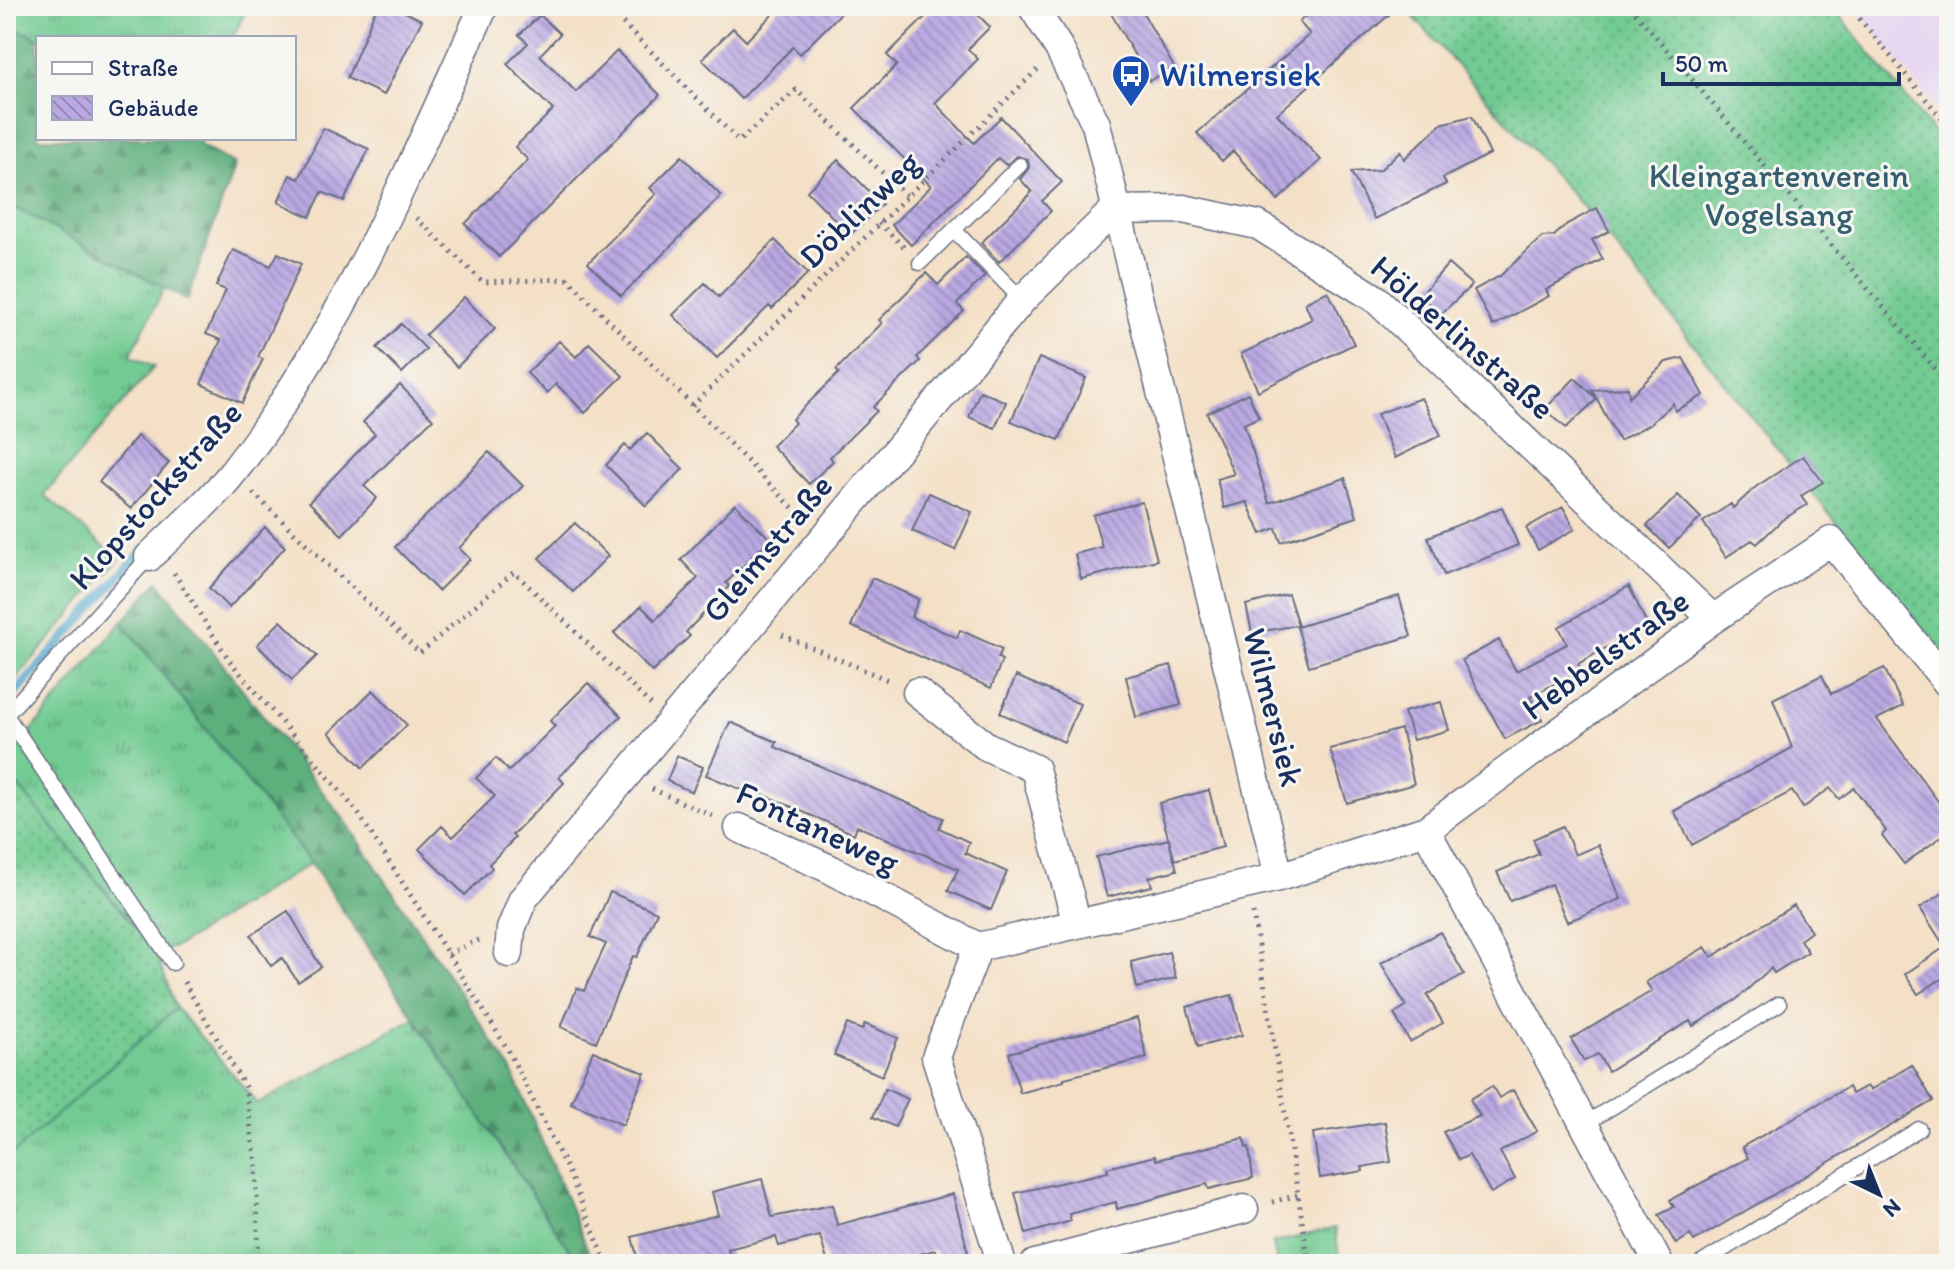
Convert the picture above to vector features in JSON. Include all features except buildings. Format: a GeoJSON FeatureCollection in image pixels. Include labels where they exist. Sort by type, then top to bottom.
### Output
{"type":"FeatureCollection","features":[{"type":"Feature","properties":{"kind":"street","name":"Klopstockstraße"},"geometry":{"type":"LineString","coordinates":[[153,553],[232,473],[311,363],[356,284],[484,6]]}},
{"type":"Feature","properties":{"kind":"street","name":"Wilmersiek"},"geometry":{"type":"LineString","coordinates":[[1032,6],[1059,48],[1096,124],[1114,210],[1279,877]]}},
{"type":"Feature","properties":{"kind":"street","name":"Hölderlinstraße"},"geometry":{"type":"LineString","coordinates":[[1114,210],[1183,209],[1258,225],[1376,299],[1713,619]]}},
{"type":"Feature","properties":{"kind":"street","name":"Gleimstraße"},"geometry":{"type":"LineString","coordinates":[[509,953],[511,929],[523,899],[1022,300],[1114,210]]}},
{"type":"Feature","properties":{"kind":"street","name":"Hebbelstraße"},"geometry":{"type":"LineString","coordinates":[[1279,877],[1426,830],[1713,619],[1831,541],[1949,685]]}},
{"type":"Feature","properties":{"kind":"street"},"geometry":{"type":"LineString","coordinates":[[917,692],[986,746],[1035,769],[1077,924]]}},
{"type":"Feature","properties":{"kind":"street","name":"Fontaneweg"},"geometry":{"type":"LineString","coordinates":[[739,828],[830,869],[978,947]]}},
{"type":"Feature","properties":{"kind":"street"},"geometry":{"type":"LineString","coordinates":[[1426,830],[1659,1264]]}},
{"type":"Feature","properties":{"kind":"street"},"geometry":{"type":"LineString","coordinates":[[1002,1264],[936,1057],[978,947],[1279,877]]}},
{"type":"Feature","properties":{"kind":"street"},"geometry":{"type":"LineString","coordinates":[[1035,1264],[1244,1209]]}},
{"type":"Feature","properties":{"kind":"lane"},"geometry":{"type":"LineString","coordinates":[[920,263],[1020,165]]}},
{"type":"Feature","properties":{"kind":"lane"},"geometry":{"type":"LineString","coordinates":[[954,230],[1022,300]]}},
{"type":"Feature","properties":{"kind":"lane","name":"Klopstockstraße"},"geometry":{"type":"LineString","coordinates":[[6,715],[153,553]]}},
{"type":"Feature","properties":{"kind":"lane"},"geometry":{"type":"LineString","coordinates":[[6,715],[173,963]]}},
{"type":"Feature","properties":{"kind":"lane"},"geometry":{"type":"LineString","coordinates":[[1583,1125],[1779,1004]]}},
{"type":"Feature","properties":{"kind":"lane"},"geometry":{"type":"LineString","coordinates":[[1700,1264],[1919,1129]]}},
{"type":"Feature","properties":{"kind":"path"},"geometry":{"type":"LineString","coordinates":[[606,6],[739,141],[796,90],[907,196]]}},
{"type":"Feature","properties":{"kind":"path"},"geometry":{"type":"LineString","coordinates":[[1630,6],[1949,385]]}},
{"type":"Feature","properties":{"kind":"path"},"geometry":{"type":"LineString","coordinates":[[1849,6],[1949,127]]}},
{"type":"Feature","properties":{"kind":"path","name":"Döblinweg"},"geometry":{"type":"LineString","coordinates":[[692,406],[1059,48]]}},
{"type":"Feature","properties":{"kind":"path"},"geometry":{"type":"LineString","coordinates":[[395,198],[483,282],[568,279],[822,537]]}},
{"type":"Feature","properties":{"kind":"path"},"geometry":{"type":"LineString","coordinates":[[879,223],[920,263]]}},
{"type":"Feature","properties":{"kind":"path"},"geometry":{"type":"LineString","coordinates":[[232,473],[420,653],[514,572],[668,723]]}},
{"type":"Feature","properties":{"kind":"path"},"geometry":{"type":"LineString","coordinates":[[153,553],[229,660],[356,810],[464,979],[515,1064],[569,1173],[607,1264]]}},
{"type":"Feature","properties":{"kind":"path"},"geometry":{"type":"LineString","coordinates":[[752,622],[917,692]]}},
{"type":"Feature","properties":{"kind":"path","name":"Fontaneweg"},"geometry":{"type":"LineString","coordinates":[[624,777],[739,828]]}},
{"type":"Feature","properties":{"kind":"path"},"geometry":{"type":"LineString","coordinates":[[1249,884],[1309,1264]]}},
{"type":"Feature","properties":{"kind":"path"},"geometry":{"type":"LineString","coordinates":[[173,963],[245,1087],[256,1164],[259,1264]]}},
{"type":"Feature","properties":{"kind":"shaded area"},"geometry":{"type":"Polygon","coordinates":[[[1855,6],[1949,6],[1949,125],[1855,6]]]}},
{"type":"Feature","properties":{"kind":"green space"},"geometry":{"type":"Polygon","coordinates":[[[6,6],[248,6],[234,36],[36,37],[6,25],[6,6]]]}},
{"type":"Feature","properties":{"kind":"green space","name":"Kleingartenverein Vogelsang"},"geometry":{"type":"Polygon","coordinates":[[[1404,6],[1832,6],[1949,151],[1949,651],[1943,656],[1585,209],[1404,6]]]}},
{"type":"Feature","properties":{"kind":"green space"},"geometry":{"type":"Polygon","coordinates":[[[6,25],[36,37],[36,140],[200,140],[200,145],[235,165],[187,300],[6,203],[6,25]]]}},
{"type":"Feature","properties":{"kind":"green space"},"geometry":{"type":"Polygon","coordinates":[[[6,203],[165,287],[130,356],[154,367],[44,495],[119,559],[6,690],[6,203]]]}},
{"type":"Feature","properties":{"kind":"green space"},"geometry":{"type":"Polygon","coordinates":[[[158,581],[349,826],[512,1071],[594,1264],[579,1264],[311,863],[122,622],[158,581]]]}},
{"type":"Feature","properties":{"kind":"green space"},"geometry":{"type":"Polygon","coordinates":[[[122,622],[311,863],[179,945],[156,953],[6,771],[6,761],[122,622]]]}},
{"type":"Feature","properties":{"kind":"green space"},"geometry":{"type":"Polygon","coordinates":[[[6,771],[156,953],[176,1008],[6,1160],[6,771]]]}},
{"type":"Feature","properties":{"kind":"green space"},"geometry":{"type":"Polygon","coordinates":[[[176,1008],[258,1104],[414,1018],[579,1264],[6,1264],[6,1160],[176,1008]]]}},
{"type":"Feature","properties":{"kind":"green space"},"geometry":{"type":"Polygon","coordinates":[[[1335,1228],[1340,1264],[1277,1264],[1273,1243],[1335,1228]]]}},
{"type":"Feature","properties":{"kind":"waterway"},"geometry":{"type":"LineString","coordinates":[[6,704],[142,551]]}},
{"type":"Feature","properties":{"kind":"place","name":"Wilmersiek"},"geometry":{"type":"Point","coordinates":[1131,108]}}]}
